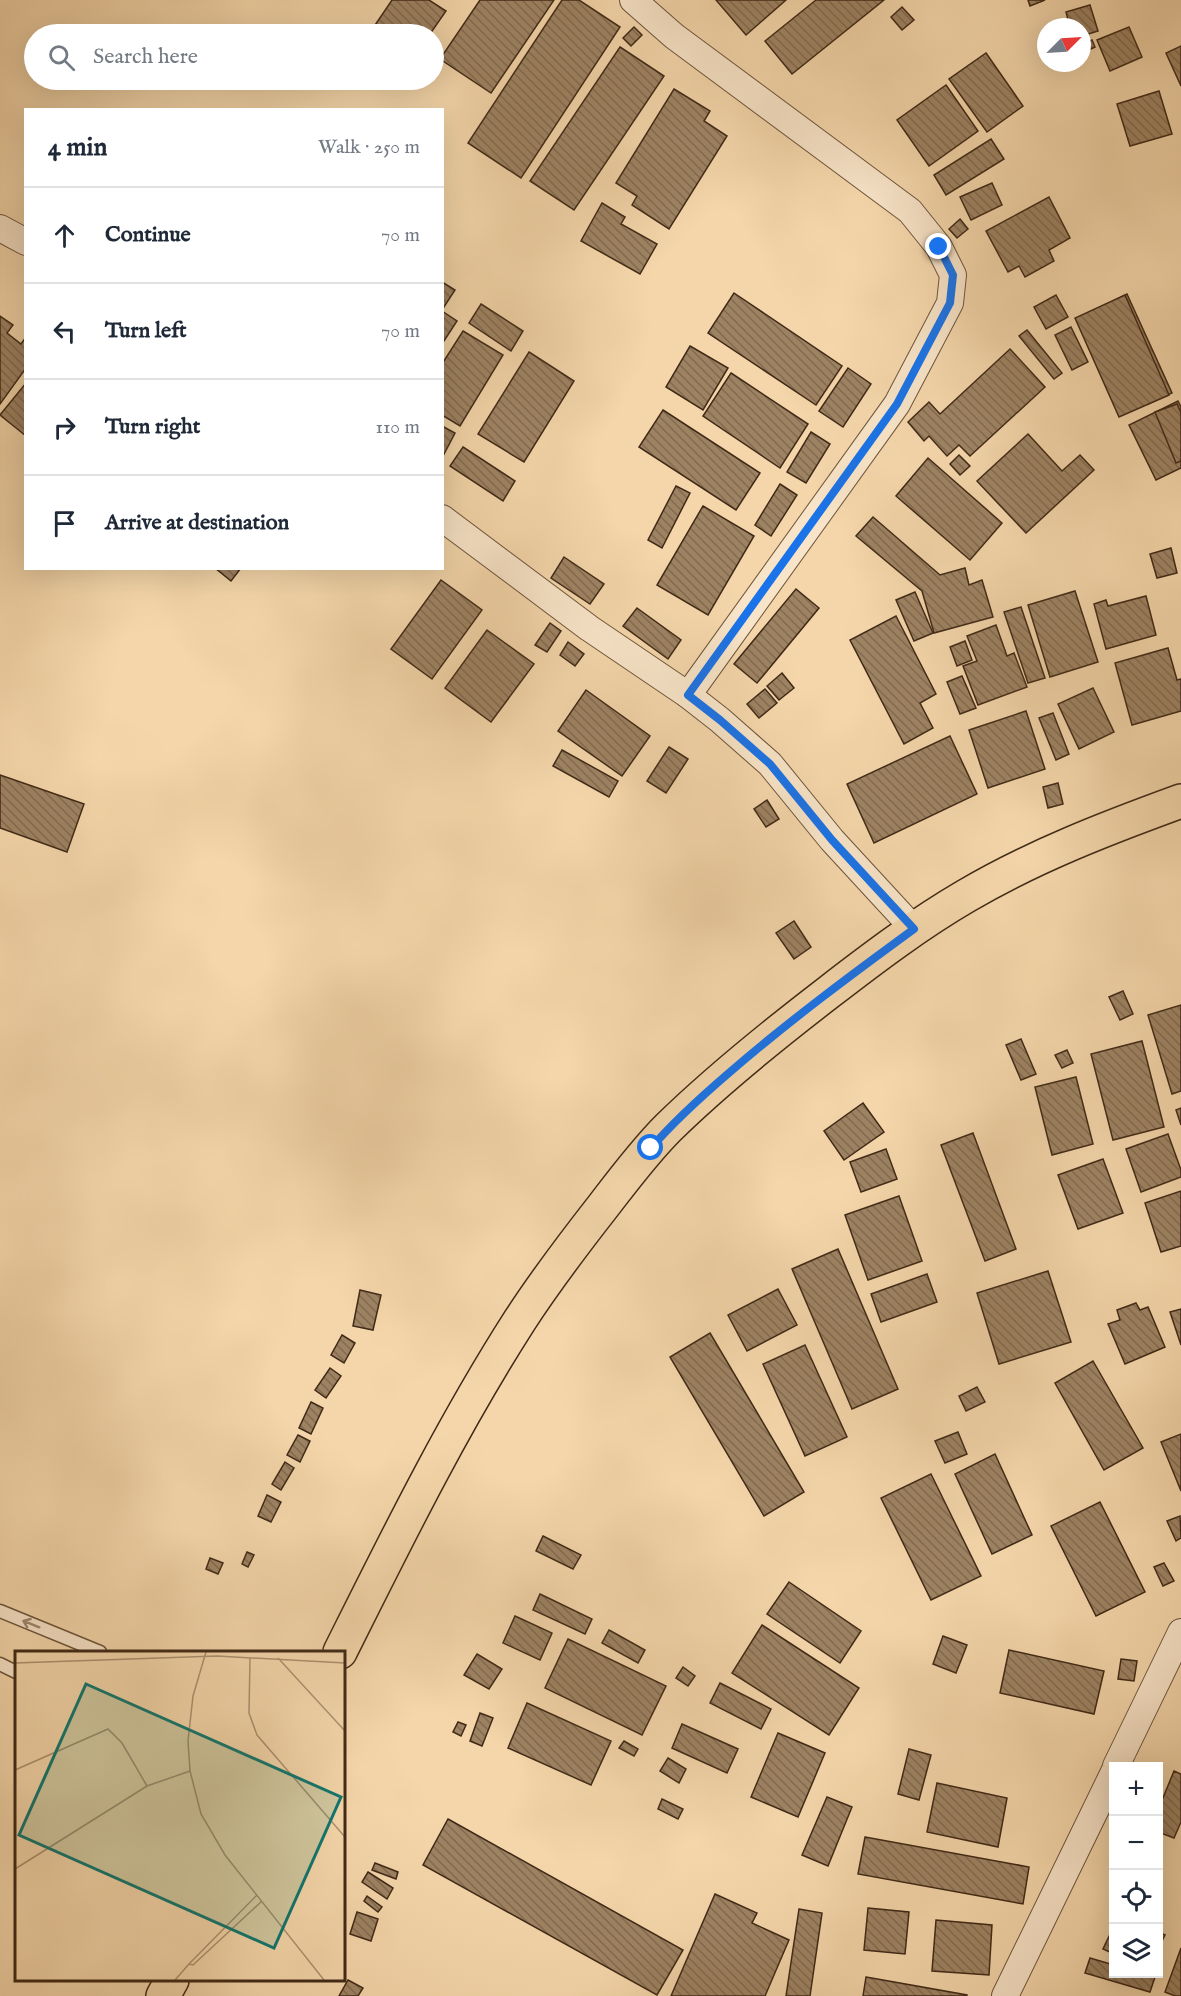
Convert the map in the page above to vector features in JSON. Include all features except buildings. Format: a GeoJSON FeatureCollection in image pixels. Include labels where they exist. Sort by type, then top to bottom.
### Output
{"type":"FeatureCollection","features":[{"type":"Feature","properties":{"kind":"main road"},"geometry":{"type":"LineString","coordinates":[[341,1651],[466,1409],[521,1320],[565,1256],[666,1130],[773,1035],[914,929],[966,896],[1036,859],[1104,829],[1181,801]]}},
{"type":"Feature","properties":{"kind":"main road"},"geometry":{"type":"LineString","coordinates":[[163,1996],[171,1981]]}},
{"type":"Feature","properties":{"kind":"street"},"geometry":{"type":"LineString","coordinates":[[633,0],[674,36],[910,211],[939,247],[953,275],[950,303],[897,404],[688,695]]}},
{"type":"Feature","properties":{"kind":"street"},"geometry":{"type":"LineString","coordinates":[[0,228],[24,241]]}},
{"type":"Feature","properties":{"kind":"street"},"geometry":{"type":"LineString","coordinates":[[444,519],[589,628],[688,695],[720,720],[770,764],[832,840],[914,929]]}},
{"type":"Feature","properties":{"kind":"street"},"geometry":{"type":"LineString","coordinates":[[1118,1762],[1181,1632]]}},
{"type":"Feature","properties":{"kind":"street"},"geometry":{"type":"LineString","coordinates":[[1005,1996],[1109,1780]]}},
{"type":"Feature","properties":{"kind":"lane"},"geometry":{"type":"LineString","coordinates":[[0,1611],[95,1651]]}},
{"type":"Feature","properties":{"kind":"lane"},"geometry":{"type":"LineString","coordinates":[[0,1665],[15,1671]]}},
{"type":"Feature","properties":{"kind":"route"},"geometry":{"type":"LineString","coordinates":[[651,1148],[666,1130],[713,1086],[773,1035],[914,929],[832,840],[770,764],[688,695],[897,404],[950,303],[953,275],[939,247]]}}]}
